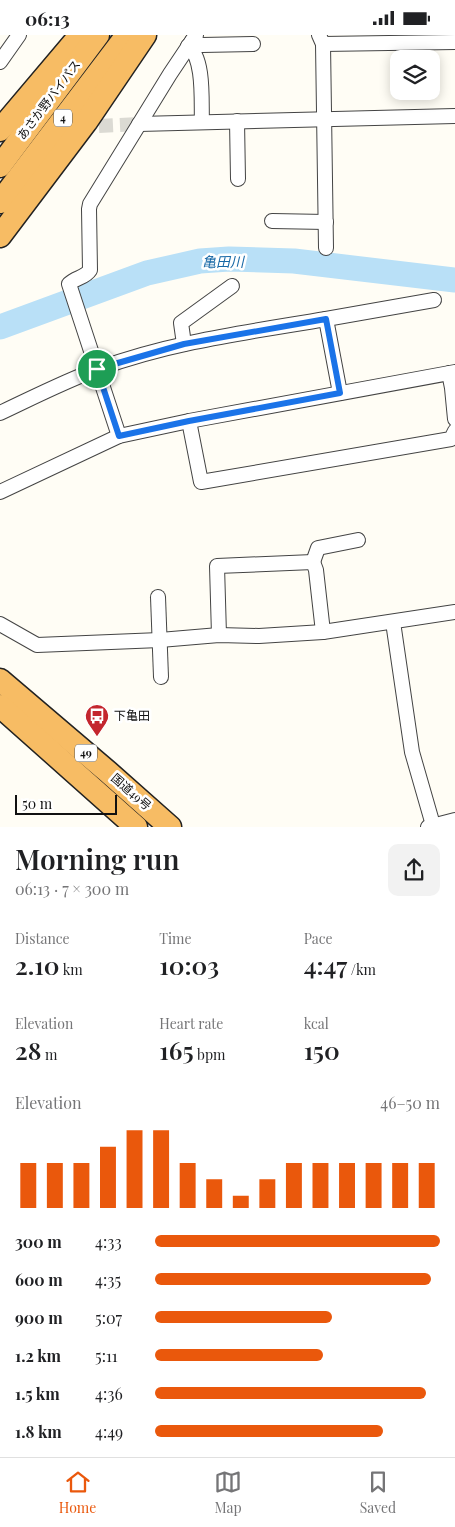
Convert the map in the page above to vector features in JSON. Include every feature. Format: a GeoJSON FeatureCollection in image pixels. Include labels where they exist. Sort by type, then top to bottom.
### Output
{"type":"FeatureCollection","features":[{"type":"Feature","properties":{"kind":"highway"},"geometry":{"type":"LineString","coordinates":[[0,130],[80,35]]}},
{"type":"Feature","properties":{"kind":"highway","name":"あさか野バイパス"},"geometry":{"type":"LineString","coordinates":[[0,166],[98,35]]}},
{"type":"Feature","properties":{"kind":"highway","name":"あさか野バイパス"},"geometry":{"type":"LineString","coordinates":[[0,202],[126,35]]}},
{"type":"Feature","properties":{"kind":"highway"},"geometry":{"type":"LineString","coordinates":[[0,236],[86,123],[145,35]]}},
{"type":"Feature","properties":{"kind":"highway","name":"国道49号"},"geometry":{"type":"LineString","coordinates":[[0,680],[170,827]]}},
{"type":"Feature","properties":{"kind":"highway","name":"国道49号"},"geometry":{"type":"LineString","coordinates":[[0,706],[136,827]]}},
{"type":"Feature","properties":{"kind":"street"},"geometry":{"type":"LineString","coordinates":[[0,62],[20,35]]}},
{"type":"Feature","properties":{"kind":"street"},"geometry":{"type":"LineString","coordinates":[[326,248],[321,40],[455,42]]}},
{"type":"Feature","properties":{"kind":"street"},"geometry":{"type":"LineString","coordinates":[[192,41],[202,45],[253,44]]}},
{"type":"Feature","properties":{"kind":"street"},"geometry":{"type":"LineString","coordinates":[[192,41],[199,66],[202,122]]}},
{"type":"Feature","properties":{"kind":"street"},"geometry":{"type":"LineString","coordinates":[[119,436],[69,284],[90,270],[90,203],[192,41]]}},
{"type":"Feature","properties":{"kind":"street"},"geometry":{"type":"LineString","coordinates":[[139,124],[455,116]]}},
{"type":"Feature","properties":{"kind":"street"},"geometry":{"type":"LineString","coordinates":[[237,121],[238,179]]}},
{"type":"Feature","properties":{"kind":"street"},"geometry":{"type":"LineString","coordinates":[[272,221],[326,222]]}},
{"type":"Feature","properties":{"kind":"street"},"geometry":{"type":"LineString","coordinates":[[184,344],[181,323],[232,286]]}},
{"type":"Feature","properties":{"kind":"street"},"geometry":{"type":"LineString","coordinates":[[0,413],[97,369],[184,344],[434,300]]}},
{"type":"Feature","properties":{"kind":"street"},"geometry":{"type":"LineString","coordinates":[[326,319],[340,393]]}},
{"type":"Feature","properties":{"kind":"street"},"geometry":{"type":"LineString","coordinates":[[0,492],[119,436],[189,421],[452,373],[455,419]]}},
{"type":"Feature","properties":{"kind":"street"},"geometry":{"type":"LineString","coordinates":[[189,421],[201,482],[451,439],[455,431]]}},
{"type":"Feature","properties":{"kind":"street"},"geometry":{"type":"LineString","coordinates":[[323,632],[314,562],[318,547],[358,540]]}},
{"type":"Feature","properties":{"kind":"street"},"geometry":{"type":"LineString","coordinates":[[219,635],[217,566],[314,562]]}},
{"type":"Feature","properties":{"kind":"street"},"geometry":{"type":"LineString","coordinates":[[158,597],[161,677]]}},
{"type":"Feature","properties":{"kind":"street"},"geometry":{"type":"LineString","coordinates":[[0,624],[37,645],[219,635],[259,636],[323,632],[455,612]]}},
{"type":"Feature","properties":{"kind":"street"},"geometry":{"type":"LineString","coordinates":[[393,622],[412,752],[431,826],[455,820]]}},
{"type":"Feature","properties":{"kind":"waterway","name":"亀田川"},"geometry":{"type":"LineString","coordinates":[[0,327],[147,273],[200,261],[229,259],[294,261],[455,280]]}},
{"type":"Feature","properties":{"kind":"tunnel"},"geometry":{"type":"LineString","coordinates":[[78,127],[139,124]]}},
{"type":"Feature","properties":{"kind":"place","name":"下亀田"},"geometry":{"type":"Point","coordinates":[97,737]}},
{"type":"Feature","properties":{"kind":"route"},"geometry":{"type":"LineString","coordinates":[[326,319],[340,393],[119,436],[97,369],[184,344],[326,319]]}}]}
